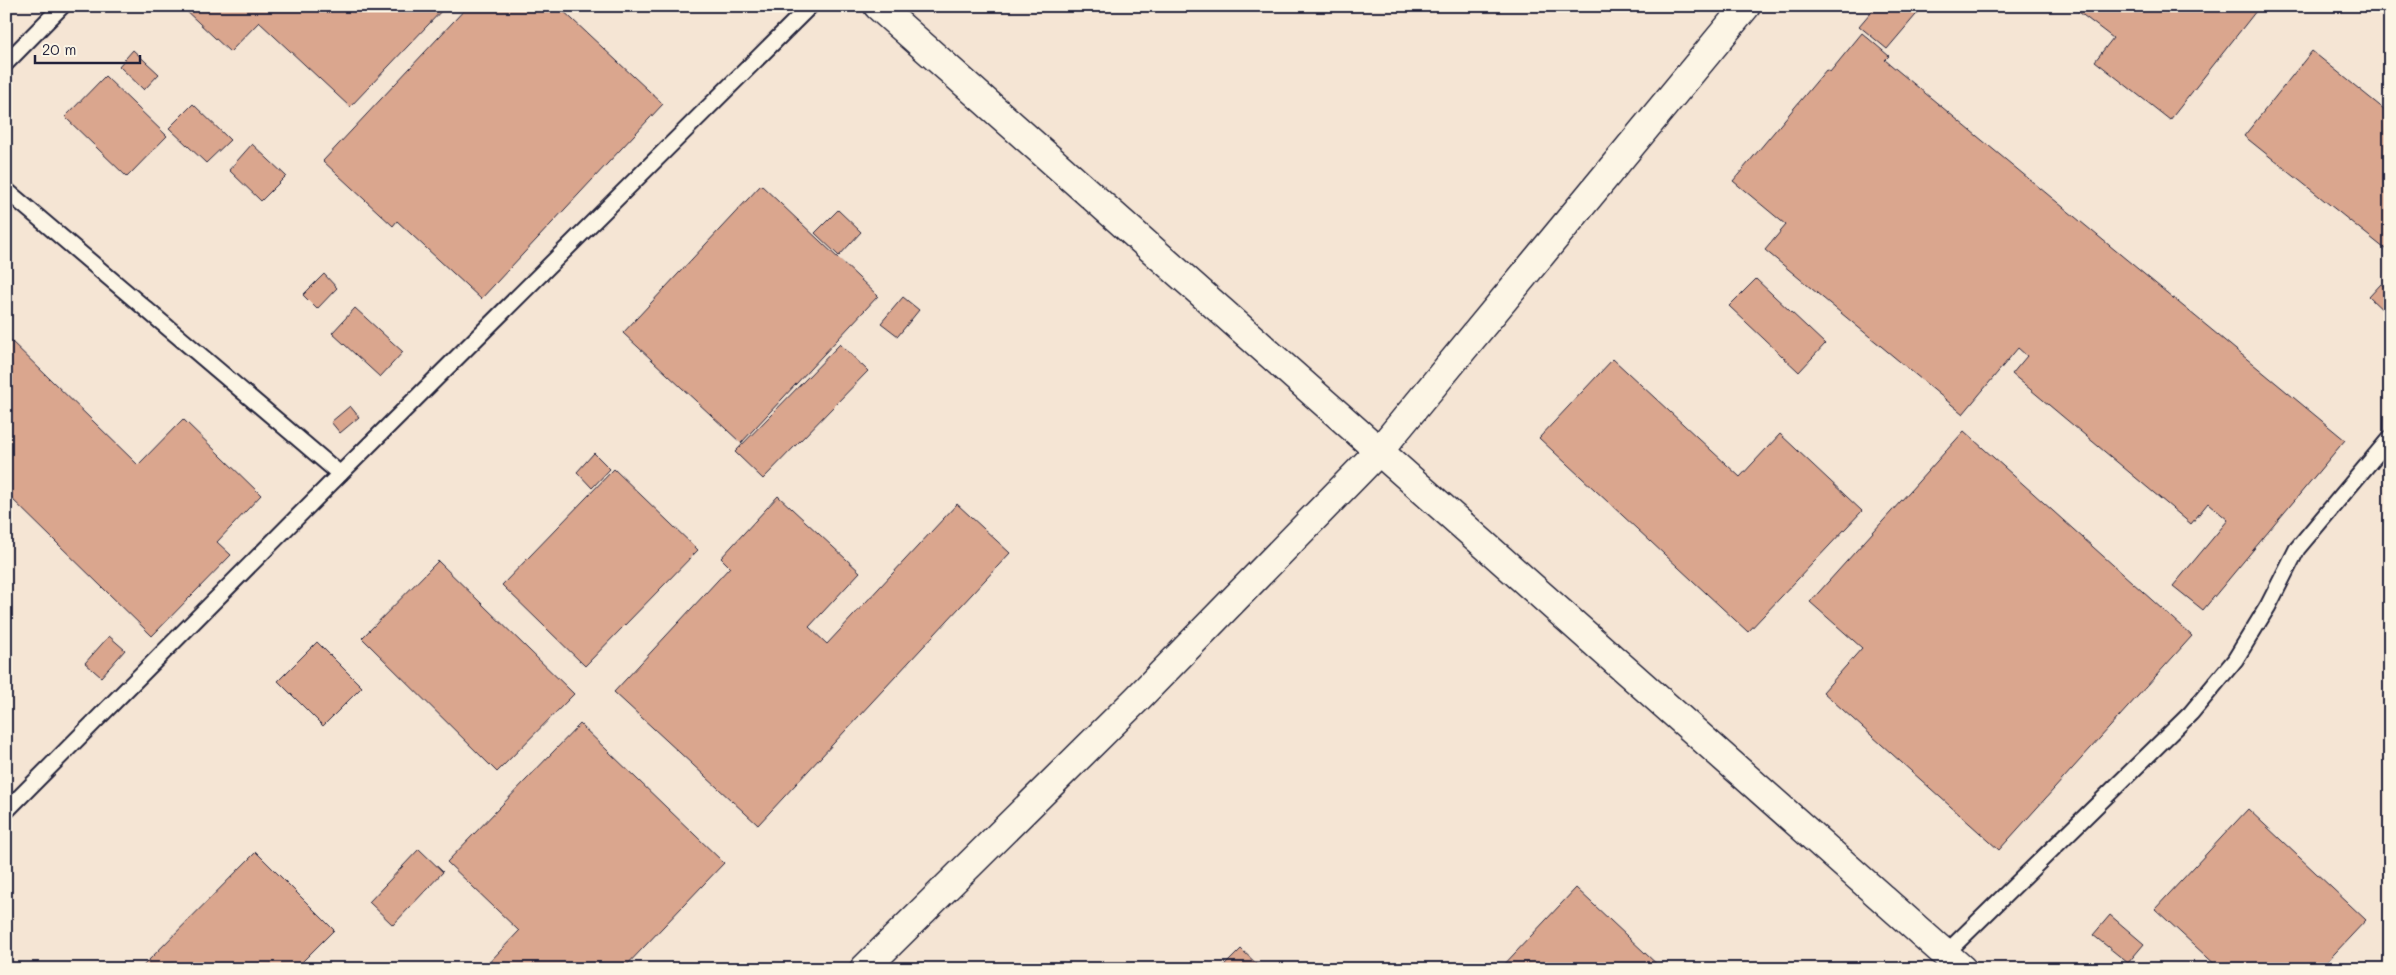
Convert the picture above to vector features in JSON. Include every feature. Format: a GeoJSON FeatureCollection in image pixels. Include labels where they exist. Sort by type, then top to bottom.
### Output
{"type":"FeatureCollection","features":[{"type":"Feature","properties":{"kind":"street"},"geometry":{"type":"LineString","coordinates":[[878,6],[1954,961]]}},
{"type":"Feature","properties":{"kind":"street"},"geometry":{"type":"LineString","coordinates":[[864,969],[1137,699],[1379,452],[1746,6]]}},
{"type":"Feature","properties":{"kind":"lane"},"geometry":{"type":"LineString","coordinates":[[6,63],[62,6]]}},
{"type":"Feature","properties":{"kind":"lane"},"geometry":{"type":"LineString","coordinates":[[6,811],[340,474],[810,6]]}},
{"type":"Feature","properties":{"kind":"lane"},"geometry":{"type":"LineString","coordinates":[[6,190],[340,474]]}},
{"type":"Feature","properties":{"kind":"lane"},"geometry":{"type":"LineString","coordinates":[[1954,961],[2191,713],[2235,660],[2268,606],[2297,549],[2390,438]]}},
{"type":"Feature","properties":{"kind":"building"},"geometry":{"type":"Polygon","coordinates":[[[185,6],[446,6],[350,107],[259,22],[230,52],[183,8],[185,6]]]}},
{"type":"Feature","properties":{"kind":"building"},"geometry":{"type":"Polygon","coordinates":[[[468,6],[558,6],[663,104],[481,299],[397,221],[393,226],[323,161],[468,6]]]}},
{"type":"Feature","properties":{"kind":"building"},"geometry":{"type":"Polygon","coordinates":[[[1876,6],[1918,6],[1921,9],[1887,49],[1859,26],[1876,6]]]}},
{"type":"Feature","properties":{"kind":"building"},"geometry":{"type":"Polygon","coordinates":[[[2071,6],[2260,6],[2170,120],[2095,61],[2113,38],[2071,6]]]}},
{"type":"Feature","properties":{"kind":"building"},"geometry":{"type":"Polygon","coordinates":[[[1862,33],[1889,56],[1885,60],[2345,440],[2203,610],[2173,586],[2228,520],[2208,503],[2191,524],[2012,374],[2027,356],[2018,348],[1963,414],[1765,250],[1786,225],[1733,181],[1826,70],[1830,72],[1862,33]]]}},
{"type":"Feature","properties":{"kind":"building"},"geometry":{"type":"Polygon","coordinates":[[[133,50],[159,74],[144,90],[119,66],[133,50]]]}},
{"type":"Feature","properties":{"kind":"building"},"geometry":{"type":"Polygon","coordinates":[[[2312,51],[2390,114],[2390,253],[2244,136],[2312,51]]]}},
{"type":"Feature","properties":{"kind":"building"},"geometry":{"type":"Polygon","coordinates":[[[105,76],[167,136],[127,177],[65,117],[105,76]]]}},
{"type":"Feature","properties":{"kind":"building"},"geometry":{"type":"Polygon","coordinates":[[[193,104],[230,140],[206,163],[169,128],[193,104]]]}},
{"type":"Feature","properties":{"kind":"building"},"geometry":{"type":"Polygon","coordinates":[[[252,144],[286,176],[261,201],[229,170],[252,144]]]}},
{"type":"Feature","properties":{"kind":"building"},"geometry":{"type":"Polygon","coordinates":[[[761,185],[878,296],[741,443],[623,333],[761,185]]]}},
{"type":"Feature","properties":{"kind":"building"},"geometry":{"type":"Polygon","coordinates":[[[838,210],[861,232],[839,256],[815,233],[838,210]]]}},
{"type":"Feature","properties":{"kind":"building"},"geometry":{"type":"Polygon","coordinates":[[[324,274],[337,288],[317,309],[303,295],[324,274]]]}},
{"type":"Feature","properties":{"kind":"building"},"geometry":{"type":"Polygon","coordinates":[[[1756,279],[1825,344],[1799,372],[1729,306],[1756,279]]]}},
{"type":"Feature","properties":{"kind":"building"},"geometry":{"type":"Polygon","coordinates":[[[2381,284],[2390,292],[2390,317],[2369,297],[2381,284]]]}},
{"type":"Feature","properties":{"kind":"building"},"geometry":{"type":"Polygon","coordinates":[[[903,297],[919,310],[898,336],[881,323],[903,297]]]}},
{"type":"Feature","properties":{"kind":"building"},"geometry":{"type":"Polygon","coordinates":[[[355,308],[403,352],[380,377],[332,333],[355,308]]]}},
{"type":"Feature","properties":{"kind":"building"},"geometry":{"type":"Polygon","coordinates":[[[6,336],[138,465],[183,419],[261,495],[217,542],[231,555],[152,636],[6,493],[6,336]]]}},
{"type":"Feature","properties":{"kind":"building"},"geometry":{"type":"Polygon","coordinates":[[[840,344],[868,371],[763,479],[735,452],[840,344]]]}},
{"type":"Feature","properties":{"kind":"building"},"geometry":{"type":"Polygon","coordinates":[[[1613,359],[1740,477],[1780,434],[1862,511],[1748,632],[1539,438],[1613,359]]]}},
{"type":"Feature","properties":{"kind":"building"},"geometry":{"type":"Polygon","coordinates":[[[350,406],[359,417],[340,433],[331,422],[350,406]]]}},
{"type":"Feature","properties":{"kind":"building"},"geometry":{"type":"Polygon","coordinates":[[[1964,431],[2192,636],[1999,850],[1823,692],[1862,648],[1810,602],[1964,431]]]}},
{"type":"Feature","properties":{"kind":"building"},"geometry":{"type":"Polygon","coordinates":[[[594,453],[610,469],[592,488],[577,472],[594,453]]]}},
{"type":"Feature","properties":{"kind":"building"},"geometry":{"type":"Polygon","coordinates":[[[614,469],[698,550],[585,666],[502,585],[614,469]]]}},
{"type":"Feature","properties":{"kind":"building"},"geometry":{"type":"Polygon","coordinates":[[[778,496],[860,572],[809,627],[827,644],[957,504],[1010,553],[758,825],[614,692],[730,567],[721,558],[778,496]]]}},
{"type":"Feature","properties":{"kind":"building"},"geometry":{"type":"Polygon","coordinates":[[[438,561],[574,694],[497,772],[362,638],[438,561]]]}},
{"type":"Feature","properties":{"kind":"building"},"geometry":{"type":"Polygon","coordinates":[[[109,636],[125,650],[101,677],[85,663],[109,636]]]}},
{"type":"Feature","properties":{"kind":"building"},"geometry":{"type":"Polygon","coordinates":[[[317,642],[362,687],[323,726],[278,681],[317,642]]]}},
{"type":"Feature","properties":{"kind":"building"},"geometry":{"type":"Polygon","coordinates":[[[580,724],[724,863],[623,969],[483,969],[519,931],[447,862],[580,724]]]}},
{"type":"Feature","properties":{"kind":"building"},"geometry":{"type":"Polygon","coordinates":[[[2248,809],[2366,920],[2320,969],[2220,969],[2155,909],[2248,809]]]}},
{"type":"Feature","properties":{"kind":"building"},"geometry":{"type":"Polygon","coordinates":[[[419,849],[443,872],[393,925],[369,902],[419,849]]]}},
{"type":"Feature","properties":{"kind":"building"},"geometry":{"type":"Polygon","coordinates":[[[256,852],[334,930],[295,969],[140,969],[256,852]]]}},
{"type":"Feature","properties":{"kind":"building"},"geometry":{"type":"Polygon","coordinates":[[[1576,888],[1662,969],[1500,969],[1576,888]]]}},
{"type":"Feature","properties":{"kind":"building"},"geometry":{"type":"Polygon","coordinates":[[[2110,915],[2144,944],[2128,963],[2093,935],[2110,915]]]}},
{"type":"Feature","properties":{"kind":"building"},"geometry":{"type":"Polygon","coordinates":[[[1241,949],[1262,969],[1221,969],[1241,949]]]}}]}
